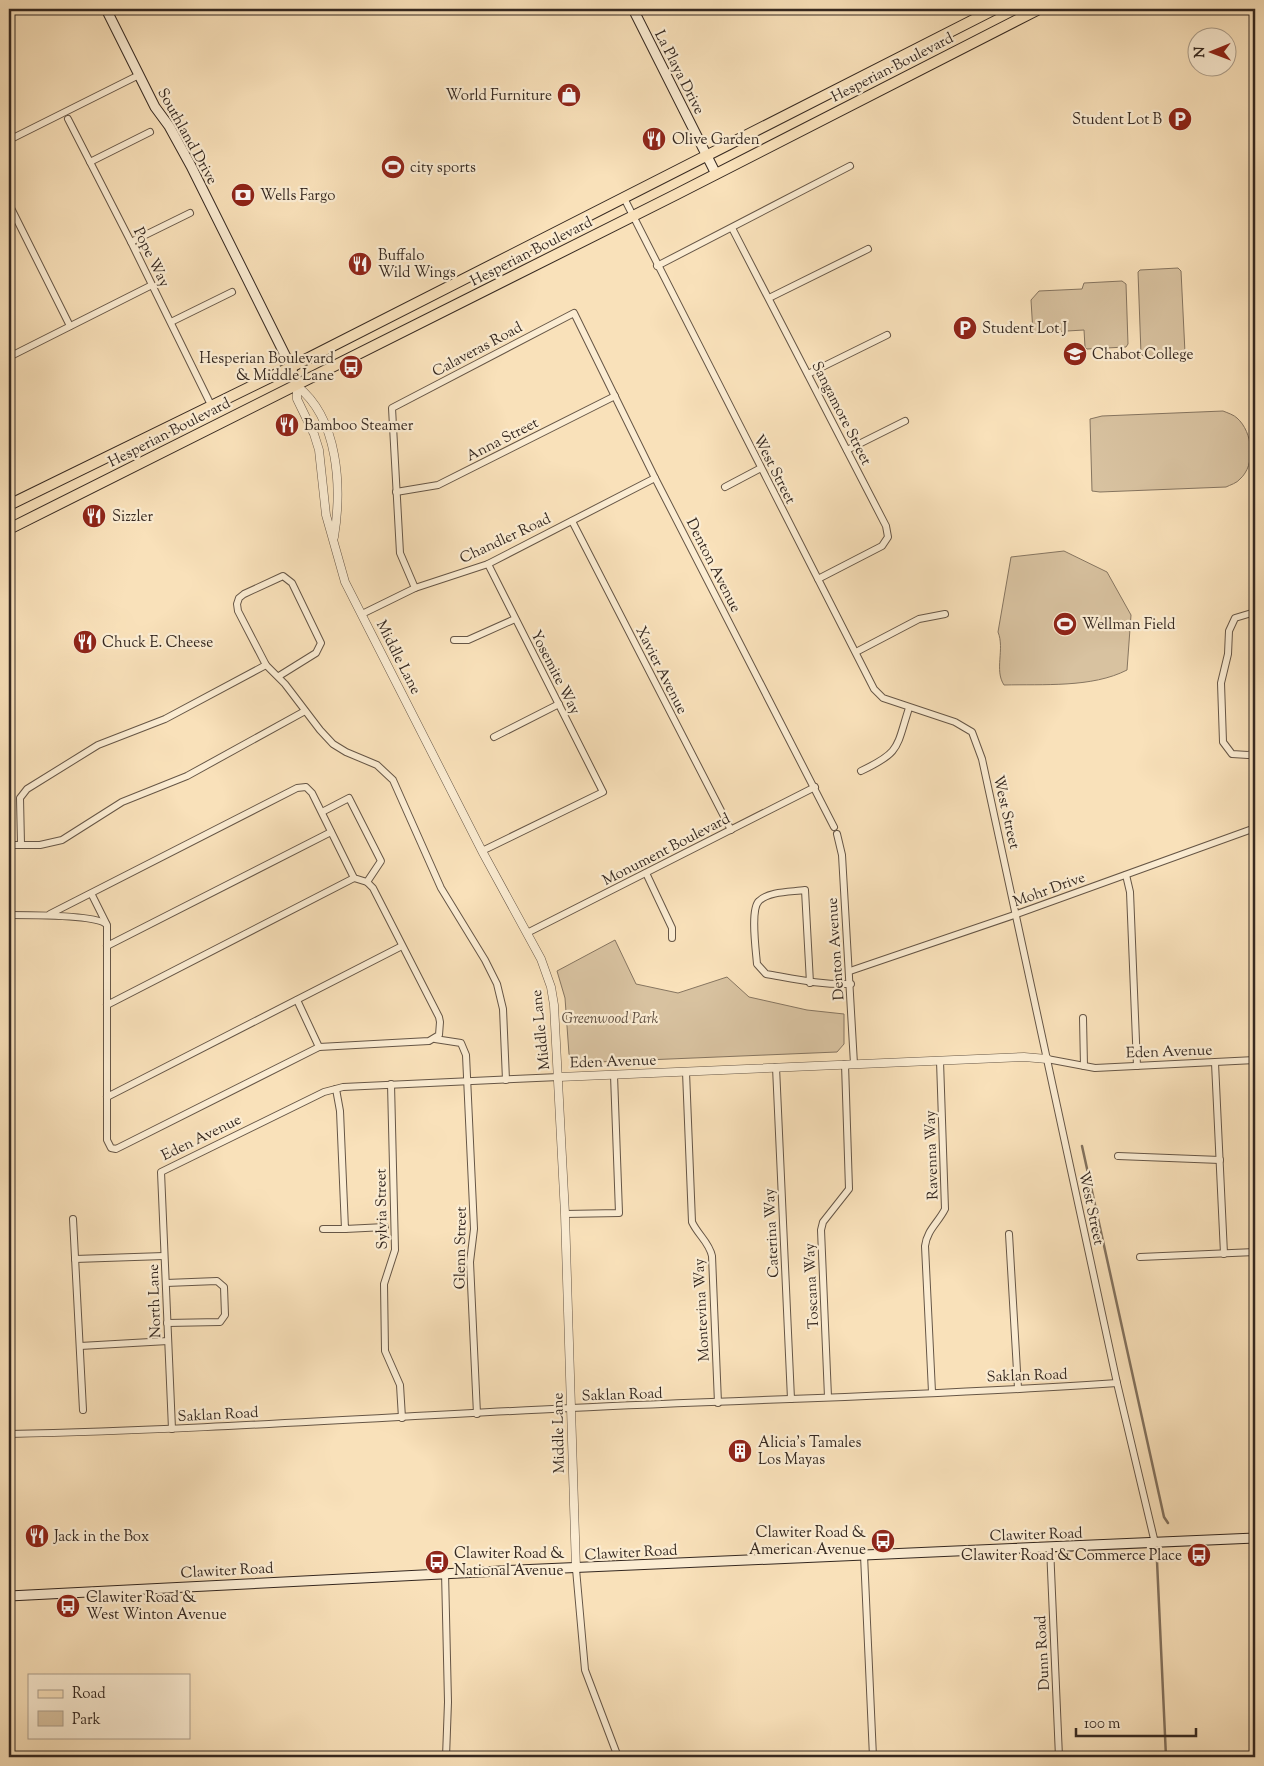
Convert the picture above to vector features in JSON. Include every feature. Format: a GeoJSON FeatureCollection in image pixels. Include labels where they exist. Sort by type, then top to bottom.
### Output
{"type":"FeatureCollection","features":[{"type":"Feature","properties":{"kind":"main road","name":"Southland Drive"},"geometry":{"type":"LineString","coordinates":[[106,9],[139,75],[190,166],[291,367],[296,386]]}},
{"type":"Feature","properties":{"kind":"main road","name":"La Playa Drive"},"geometry":{"type":"LineString","coordinates":[[633,9],[716,174]]}},
{"type":"Feature","properties":{"kind":"main road","name":"Hesperian Boulevard"},"geometry":{"type":"LineString","coordinates":[[9,505],[212,407],[995,9]]}},
{"type":"Feature","properties":{"kind":"main road","name":"Hesperian Boulevard"},"geometry":{"type":"LineString","coordinates":[[9,529],[716,174],[1039,9]]}},
{"type":"Feature","properties":{"kind":"main road","name":"Clawiter Road"},"geometry":{"type":"LineString","coordinates":[[11,1596],[445,1572],[576,1569],[1255,1538]]}},
{"type":"Feature","properties":{"kind":"street"},"geometry":{"type":"LineString","coordinates":[[9,140],[139,75]]}},
{"type":"Feature","properties":{"kind":"street","name":"Pope Way"},"geometry":{"type":"LineString","coordinates":[[68,119],[212,407]]}},
{"type":"Feature","properties":{"kind":"street"},"geometry":{"type":"LineString","coordinates":[[90,162],[150,132]]}},
{"type":"Feature","properties":{"kind":"street"},"geometry":{"type":"LineString","coordinates":[[657,266],[850,166]]}},
{"type":"Feature","properties":{"kind":"street","name":"West Street"},"geometry":{"type":"LineString","coordinates":[[624,198],[874,690],[883,698],[955,722],[972,732],[982,759],[1117,1383],[1155,1542]]}},
{"type":"Feature","properties":{"kind":"street"},"geometry":{"type":"LineString","coordinates":[[9,204],[70,326]]}},
{"type":"Feature","properties":{"kind":"street"},"geometry":{"type":"LineString","coordinates":[[131,242],[190,213]]}},
{"type":"Feature","properties":{"kind":"street","name":"Sangamore Street"},"geometry":{"type":"LineString","coordinates":[[732,228],[886,526],[888,537],[882,546],[818,579]]}},
{"type":"Feature","properties":{"kind":"street"},"geometry":{"type":"LineString","coordinates":[[769,298],[868,249]]}},
{"type":"Feature","properties":{"kind":"street"},"geometry":{"type":"LineString","coordinates":[[9,356],[152,285]]}},
{"type":"Feature","properties":{"kind":"street"},"geometry":{"type":"LineString","coordinates":[[170,322],[232,292]]}},
{"type":"Feature","properties":{"kind":"street","name":"Denton Avenue"},"geometry":{"type":"LineString","coordinates":[[574,313],[836,830],[842,855],[851,984],[854,1064]]}},
{"type":"Feature","properties":{"kind":"street","name":"Calaveras Road"},"geometry":{"type":"LineString","coordinates":[[396,492],[392,408],[574,313]]}},
{"type":"Feature","properties":{"kind":"street"},"geometry":{"type":"LineString","coordinates":[[808,374],[887,334]]}},
{"type":"Feature","properties":{"kind":"street","name":"Middle Lane"},"geometry":{"type":"LineString","coordinates":[[296,386],[297,399],[314,434],[319,450],[326,515],[334,540],[338,563],[482,851],[527,933],[552,987],[559,1078],[565,1214],[576,1569]]}},
{"type":"Feature","properties":{"kind":"street","name":"Middle Lane"},"geometry":{"type":"LineString","coordinates":[[296,386],[309,396],[323,422],[333,449],[338,512],[334,540]]}},
{"type":"Feature","properties":{"kind":"street","name":"Anna Street"},"geometry":{"type":"LineString","coordinates":[[396,492],[438,485],[615,396]]}},
{"type":"Feature","properties":{"kind":"street"},"geometry":{"type":"LineString","coordinates":[[847,450],[905,420]]}},
{"type":"Feature","properties":{"kind":"street"},"geometry":{"type":"LineString","coordinates":[[725,487],[761,468]]}},
{"type":"Feature","properties":{"kind":"street","name":"Chandler Road"},"geometry":{"type":"LineString","coordinates":[[362,614],[415,588],[488,564],[656,478]]}},
{"type":"Feature","properties":{"kind":"street"},"geometry":{"type":"LineString","coordinates":[[396,492],[400,552],[415,588]]}},
{"type":"Feature","properties":{"kind":"street","name":"Xavier Avenue"},"geometry":{"type":"LineString","coordinates":[[572,521],[731,830]]}},
{"type":"Feature","properties":{"kind":"street","name":"Yosemite Way"},"geometry":{"type":"LineString","coordinates":[[482,851],[603,792],[488,564]]}},
{"type":"Feature","properties":{"kind":"street"},"geometry":{"type":"LineString","coordinates":[[279,676],[316,653],[322,643],[292,583],[283,576],[244,594],[236,604],[238,611],[266,665],[279,676],[333,744],[346,752],[377,765],[393,780],[441,888],[485,960],[497,984],[503,1009],[506,1080]]}},
{"type":"Feature","properties":{"kind":"street"},"geometry":{"type":"LineString","coordinates":[[1255,612],[1234,618],[1229,631],[1228,654],[1221,683],[1223,742],[1232,754],[1248,755],[1255,753]]}},
{"type":"Feature","properties":{"kind":"street"},"geometry":{"type":"LineString","coordinates":[[856,652],[919,620],[945,614]]}},
{"type":"Feature","properties":{"kind":"street"},"geometry":{"type":"LineString","coordinates":[[454,640],[468,640],[515,619]]}},
{"type":"Feature","properties":{"kind":"street"},"geometry":{"type":"LineString","coordinates":[[21,844],[20,798],[26,788],[98,745],[166,719],[266,665]]}},
{"type":"Feature","properties":{"kind":"street"},"geometry":{"type":"LineString","coordinates":[[494,737],[559,704]]}},
{"type":"Feature","properties":{"kind":"street"},"geometry":{"type":"LineString","coordinates":[[861,771],[886,759],[896,750],[909,708]]}},
{"type":"Feature","properties":{"kind":"street"},"geometry":{"type":"LineString","coordinates":[[9,845],[46,845],[62,840],[122,802],[187,776],[305,711]]}},
{"type":"Feature","properties":{"kind":"street"},"geometry":{"type":"LineString","coordinates":[[50,914],[297,788],[306,787],[309,789],[354,878]]}},
{"type":"Feature","properties":{"kind":"street","name":"Monument Boulevard"},"geometry":{"type":"LineString","coordinates":[[527,933],[815,787]]}},
{"type":"Feature","properties":{"kind":"street"},"geometry":{"type":"LineString","coordinates":[[322,812],[349,798],[381,861],[367,882]]}},
{"type":"Feature","properties":{"kind":"street","name":"Mohr Drive"},"geometry":{"type":"LineString","coordinates":[[850,971],[1017,914],[1255,828]]}},
{"type":"Feature","properties":{"kind":"street"},"geometry":{"type":"LineString","coordinates":[[107,946],[331,832]]}},
{"type":"Feature","properties":{"kind":"street"},"geometry":{"type":"LineString","coordinates":[[646,873],[672,928],[672,938]]}},
{"type":"Feature","properties":{"kind":"street"},"geometry":{"type":"LineString","coordinates":[[1126,875],[1130,892],[1137,1066]]}},
{"type":"Feature","properties":{"kind":"street"},"geometry":{"type":"LineString","coordinates":[[92,894],[107,925],[107,946],[107,1005],[107,1140],[108,1146],[116,1149],[318,1047],[435,1039],[440,1030],[439,1016],[367,882],[354,878],[107,1005]]}},
{"type":"Feature","properties":{"kind":"street"},"geometry":{"type":"LineString","coordinates":[[810,983],[805,890],[765,897],[758,902],[754,910],[757,964],[766,974],[810,983],[851,984]]}},
{"type":"Feature","properties":{"kind":"street"},"geometry":{"type":"LineString","coordinates":[[9,915],[50,914],[66,918],[94,918],[107,925]]}},
{"type":"Feature","properties":{"kind":"street"},"geometry":{"type":"LineString","coordinates":[[107,1097],[402,946]]}},
{"type":"Feature","properties":{"kind":"street"},"geometry":{"type":"LineString","coordinates":[[297,1000],[318,1047]]}},
{"type":"Feature","properties":{"kind":"street"},"geometry":{"type":"LineString","coordinates":[[1083,1018],[1084,1066]]}},
{"type":"Feature","properties":{"kind":"street","name":"Glenn Street"},"geometry":{"type":"LineString","coordinates":[[435,1039],[461,1044],[466,1055],[469,1082],[474,1228],[470,1262],[478,1414]]}},
{"type":"Feature","properties":{"kind":"street","name":"Eden Avenue"},"geometry":{"type":"LineString","coordinates":[[161,1172],[324,1092],[336,1089],[391,1084],[1033,1057],[1084,1066],[1137,1066],[1255,1060]]}},
{"type":"Feature","properties":{"kind":"street","name":"Ravenna Way"},"geometry":{"type":"LineString","coordinates":[[932,1392],[925,1246],[926,1234],[940,1220],[945,1209],[940,1061]]}},
{"type":"Feature","properties":{"kind":"street"},"geometry":{"type":"LineString","coordinates":[[1215,1063],[1224,1254]]}},
{"type":"Feature","properties":{"kind":"street","name":"Toscana Way"},"geometry":{"type":"LineString","coordinates":[[828,1397],[821,1230],[823,1222],[849,1189],[845,1064]]}},
{"type":"Feature","properties":{"kind":"street","name":"Caterina Way"},"geometry":{"type":"LineString","coordinates":[[776,1067],[791,1399]]}},
{"type":"Feature","properties":{"kind":"street","name":"Montevina Way"},"geometry":{"type":"LineString","coordinates":[[686,1072],[692,1222],[696,1231],[710,1245],[712,1256],[718,1403]]}},
{"type":"Feature","properties":{"kind":"street"},"geometry":{"type":"LineString","coordinates":[[565,1214],[619,1213],[614,1075]]}},
{"type":"Feature","properties":{"kind":"street","name":"Sylvia Street"},"geometry":{"type":"LineString","coordinates":[[391,1084],[395,1250],[384,1284],[385,1351],[400,1385],[402,1418]]}},
{"type":"Feature","properties":{"kind":"street"},"geometry":{"type":"LineString","coordinates":[[336,1089],[340,1112],[345,1229]]}},
{"type":"Feature","properties":{"kind":"street"},"geometry":{"type":"LineString","coordinates":[[1118,1156],[1220,1160]]}},
{"type":"Feature","properties":{"kind":"street","name":"North Lane"},"geometry":{"type":"LineString","coordinates":[[161,1172],[172,1429]]}},
{"type":"Feature","properties":{"kind":"street"},"geometry":{"type":"LineString","coordinates":[[73,1219],[83,1410]]}},
{"type":"Feature","properties":{"kind":"street"},"geometry":{"type":"LineString","coordinates":[[323,1230],[385,1227]]}},
{"type":"Feature","properties":{"kind":"street"},"geometry":{"type":"LineString","coordinates":[[1010,1234],[1018,1388]]}},
{"type":"Feature","properties":{"kind":"street"},"geometry":{"type":"LineString","coordinates":[[1140,1257],[1255,1252]]}},
{"type":"Feature","properties":{"kind":"street"},"geometry":{"type":"LineString","coordinates":[[75,1258],[164,1256]]}},
{"type":"Feature","properties":{"kind":"street"},"geometry":{"type":"LineString","coordinates":[[166,1283],[217,1281],[224,1287],[225,1315],[220,1322],[167,1324]]}},
{"type":"Feature","properties":{"kind":"street"},"geometry":{"type":"LineString","coordinates":[[80,1346],[168,1341]]}},
{"type":"Feature","properties":{"kind":"street","name":"Saklan Road"},"geometry":{"type":"LineString","coordinates":[[9,1434],[172,1429],[572,1408],[718,1403],[1117,1383]]}},
{"type":"Feature","properties":{"kind":"street","name":"Dunn Road"},"geometry":{"type":"LineString","coordinates":[[1050,1547],[1059,1757]]}},
{"type":"Feature","properties":{"kind":"street"},"geometry":{"type":"LineString","coordinates":[[864,1555],[873,1757]]}},
{"type":"Feature","properties":{"kind":"street"},"geometry":{"type":"LineString","coordinates":[[576,1569],[585,1670],[618,1757]]}},
{"type":"Feature","properties":{"kind":"street"},"geometry":{"type":"LineString","coordinates":[[445,1572],[448,1702],[446,1757]]}},
{"type":"Feature","properties":{"kind":"green space"},"geometry":{"type":"Polygon","coordinates":[[[1178,268],[1181,271],[1185,353],[1183,356],[1144,357],[1141,354],[1138,272],[1140,270],[1178,268]]]}},
{"type":"Feature","properties":{"kind":"green space"},"geometry":{"type":"Polygon","coordinates":[[[1122,281],[1126,284],[1128,344],[1126,347],[1087,349],[1085,347],[1084,330],[1033,333],[1031,300],[1039,291],[1082,289],[1084,283],[1122,281]]]}},
{"type":"Feature","properties":{"kind":"green space"},"geometry":{"type":"Polygon","coordinates":[[[1223,411],[1237,418],[1246,431],[1249,440],[1249,466],[1235,483],[1226,487],[1092,491],[1090,419],[1102,416],[1223,411]]]}},
{"type":"Feature","properties":{"kind":"green space","name":"Wellman Field"},"geometry":{"type":"Polygon","coordinates":[[[1064,551],[1107,572],[1131,615],[1127,670],[1098,680],[1067,684],[1004,685],[1000,673],[1000,639],[998,632],[1011,557],[1064,551]]]}},
{"type":"Feature","properties":{"kind":"green space","name":"Greenwood Park"},"geometry":{"type":"Polygon","coordinates":[[[615,940],[636,984],[678,993],[727,977],[749,997],[807,1010],[844,1014],[844,1044],[837,1052],[574,1063],[569,1054],[565,998],[557,971],[615,940]]]}},
{"type":"Feature","properties":{"kind":"waterway"},"geometry":{"type":"LineString","coordinates":[[1082,1146],[1164,1517],[1168,1523]]}},
{"type":"Feature","properties":{"kind":"waterway"},"geometry":{"type":"LineString","coordinates":[[1157,1561],[1166,1757]]}},
{"type":"Feature","properties":{"kind":"place","name":"World Furniture"},"geometry":{"type":"Point","coordinates":[569,95]}},
{"type":"Feature","properties":{"kind":"place","name":"Student Lot B"},"geometry":{"type":"Point","coordinates":[1180,119]}},
{"type":"Feature","properties":{"kind":"place","name":"Olive Garden"},"geometry":{"type":"Point","coordinates":[654,139]}},
{"type":"Feature","properties":{"kind":"place","name":"city sports"},"geometry":{"type":"Point","coordinates":[393,167]}},
{"type":"Feature","properties":{"kind":"place","name":"Wells Fargo"},"geometry":{"type":"Point","coordinates":[243,195]}},
{"type":"Feature","properties":{"kind":"place","name":"Buffalo Wild Wings"},"geometry":{"type":"Point","coordinates":[360,264]}},
{"type":"Feature","properties":{"kind":"place","name":"Student Lot J"},"geometry":{"type":"Point","coordinates":[965,328]}},
{"type":"Feature","properties":{"kind":"place","name":"Chabot College"},"geometry":{"type":"Point","coordinates":[1075,354]}},
{"type":"Feature","properties":{"kind":"place","name":"Hesperian Boulevard & Middle Lane"},"geometry":{"type":"Point","coordinates":[351,367]}},
{"type":"Feature","properties":{"kind":"place","name":"Bamboo Steamer"},"geometry":{"type":"Point","coordinates":[287,425]}},
{"type":"Feature","properties":{"kind":"place","name":"Sizzler"},"geometry":{"type":"Point","coordinates":[94,516]}},
{"type":"Feature","properties":{"kind":"place","name":"Wellman Field"},"geometry":{"type":"Point","coordinates":[1065,624]}},
{"type":"Feature","properties":{"kind":"place","name":"Chuck E. Cheese"},"geometry":{"type":"Point","coordinates":[85,642]}},
{"type":"Feature","properties":{"kind":"place","name":"Alicia's Tamales Los Mayas"},"geometry":{"type":"Point","coordinates":[740,1451]}},
{"type":"Feature","properties":{"kind":"place","name":"Jack in the Box"},"geometry":{"type":"Point","coordinates":[37,1536]}},
{"type":"Feature","properties":{"kind":"place","name":"Clawiter Road & American Avenue"},"geometry":{"type":"Point","coordinates":[883,1541]}},
{"type":"Feature","properties":{"kind":"place","name":"Clawiter Road & Commerce Place"},"geometry":{"type":"Point","coordinates":[1199,1555]}},
{"type":"Feature","properties":{"kind":"place","name":"Clawiter Road & National Avenue"},"geometry":{"type":"Point","coordinates":[437,1562]}},
{"type":"Feature","properties":{"kind":"place","name":"Clawiter Road & West Winton Avenue"},"geometry":{"type":"Point","coordinates":[68,1606]}}]}
